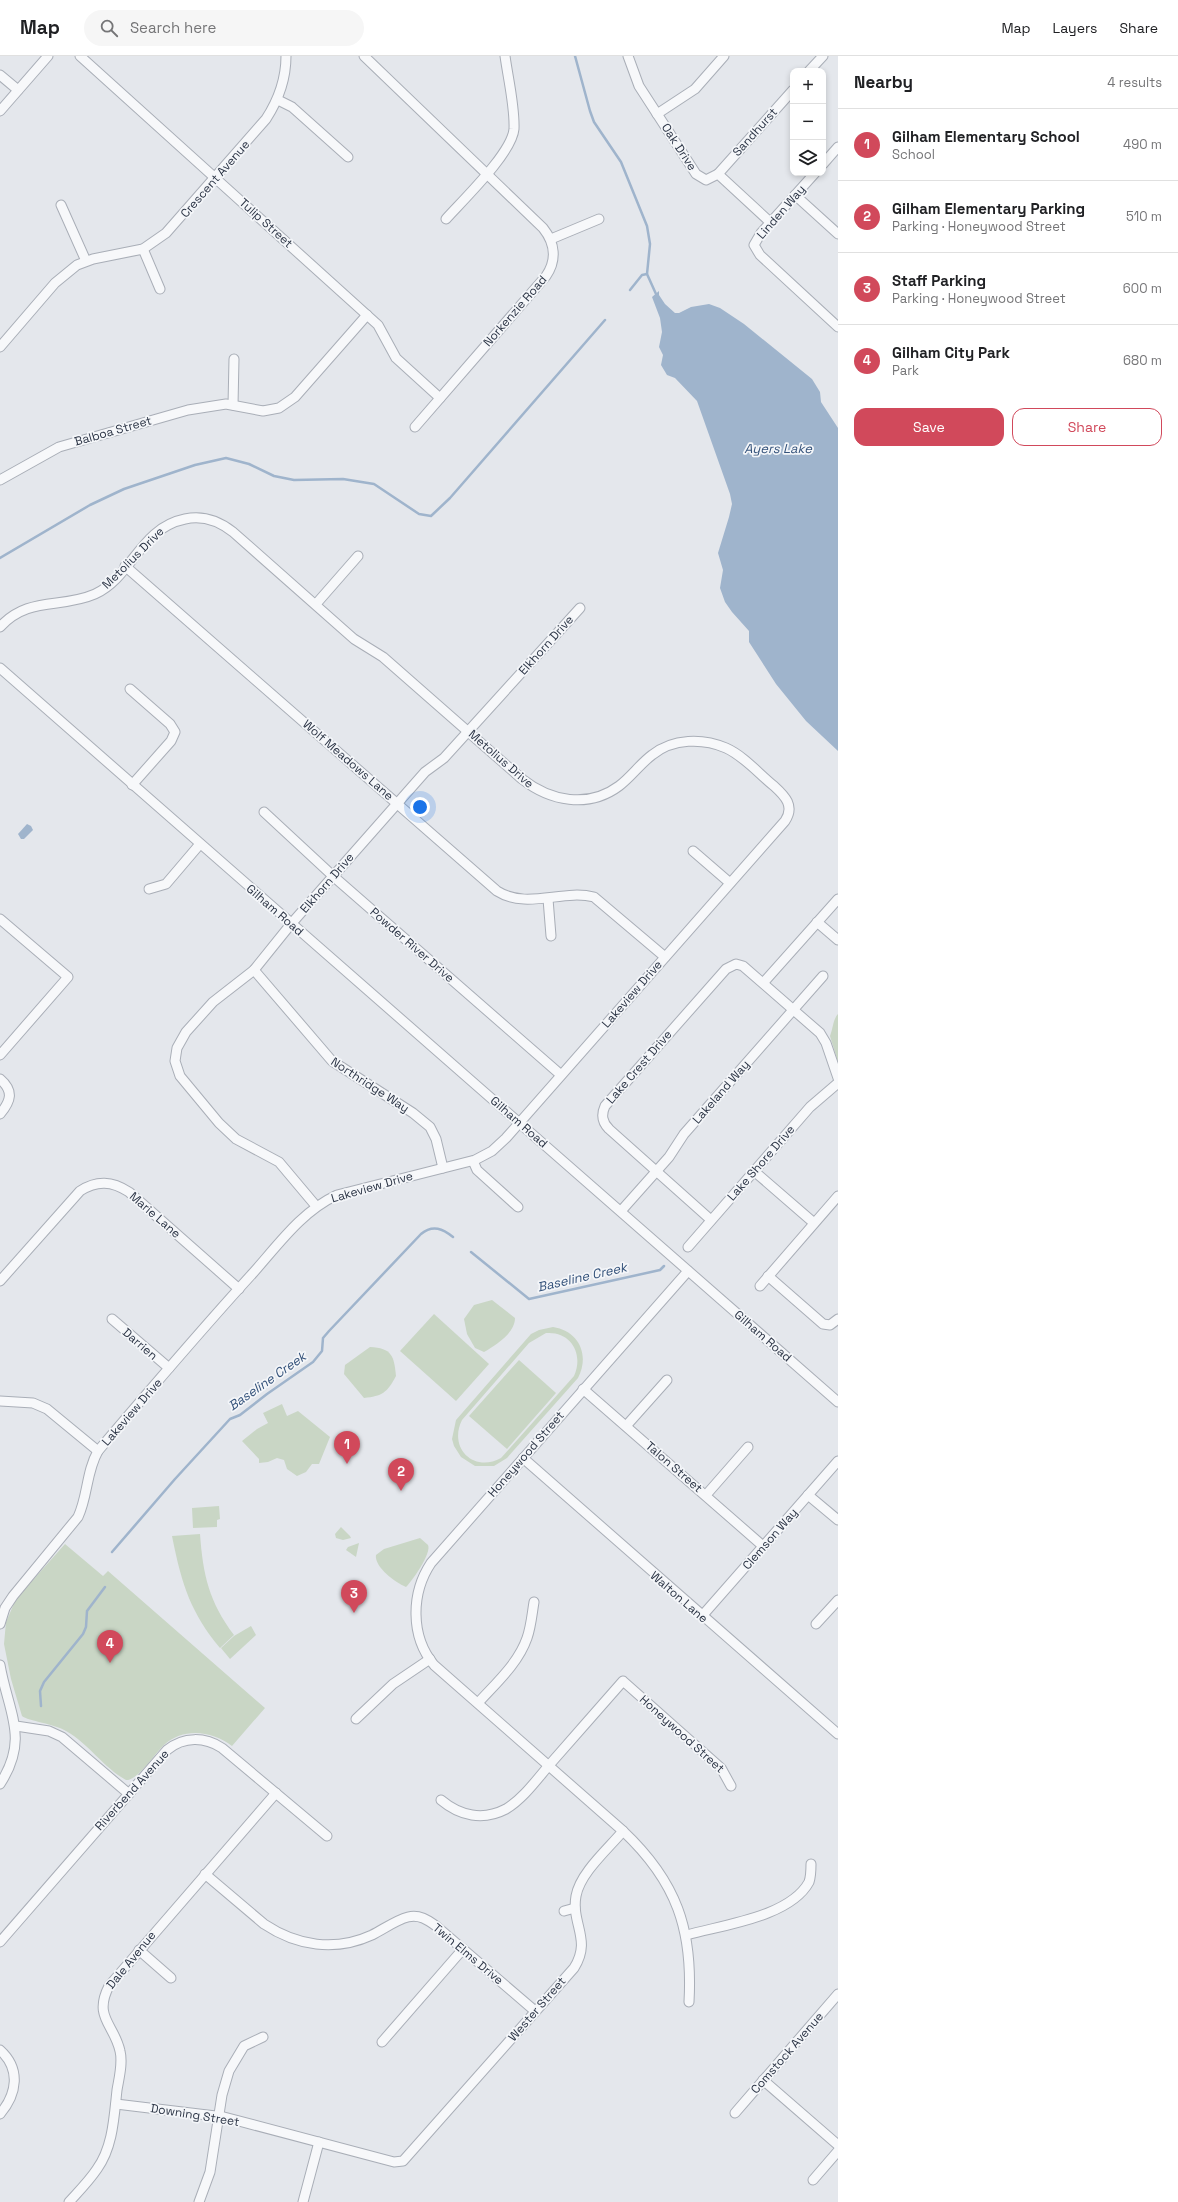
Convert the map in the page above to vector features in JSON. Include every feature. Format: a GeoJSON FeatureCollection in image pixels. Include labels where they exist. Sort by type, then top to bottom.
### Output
{"type":"FeatureCollection","features":[{"type":"Feature","properties":{"kind":"street"},"geometry":{"type":"LineString","coordinates":[[0,111],[48,56]]}},
{"type":"Feature","properties":{"kind":"street","name":"Tulip Street"},"geometry":{"type":"LineString","coordinates":[[80,56],[367,315],[381,329],[396,358],[440,398]]}},
{"type":"Feature","properties":{"kind":"street","name":"Crescent Avenue"},"geometry":{"type":"LineString","coordinates":[[0,347],[55,283],[66,273],[86,261],[143,249],[166,233],[259,128],[278,100],[284,80],[286,56]]}},
{"type":"Feature","properties":{"kind":"street"},"geometry":{"type":"LineString","coordinates":[[364,56],[543,228],[551,239],[599,219]]}},
{"type":"Feature","properties":{"kind":"street"},"geometry":{"type":"LineString","coordinates":[[446,219],[510,145],[514,129],[505,56]]}},
{"type":"Feature","properties":{"kind":"street","name":"Oak Drive"},"geometry":{"type":"LineString","coordinates":[[628,56],[638,83],[699,177],[709,179],[718,174]]}},
{"type":"Feature","properties":{"kind":"street"},"geometry":{"type":"LineString","coordinates":[[657,114],[695,89],[724,56]]}},
{"type":"Feature","properties":{"kind":"street"},"geometry":{"type":"LineString","coordinates":[[813,68],[823,56]]}},
{"type":"Feature","properties":{"kind":"street"},"geometry":{"type":"LineString","coordinates":[[0,75],[18,90]]}},
{"type":"Feature","properties":{"kind":"street","name":"Sandhurst"},"geometry":{"type":"LineString","coordinates":[[718,174],[790,93]]}},
{"type":"Feature","properties":{"kind":"street"},"geometry":{"type":"LineString","coordinates":[[278,100],[292,107],[348,157]]}},
{"type":"Feature","properties":{"kind":"street"},"geometry":{"type":"LineString","coordinates":[[826,161],[838,147]]}},
{"type":"Feature","properties":{"kind":"street"},"geometry":{"type":"LineString","coordinates":[[718,174],[770,222]]}},
{"type":"Feature","properties":{"kind":"street","name":"Linden Way"},"geometry":{"type":"LineString","coordinates":[[812,176],[770,222],[755,241],[757,252],[838,327]]}},
{"type":"Feature","properties":{"kind":"street"},"geometry":{"type":"LineString","coordinates":[[795,195],[838,234]]}},
{"type":"Feature","properties":{"kind":"street"},"geometry":{"type":"LineString","coordinates":[[62,205],[86,261]]}},
{"type":"Feature","properties":{"kind":"street","name":"Norkenzie Road"},"geometry":{"type":"LineString","coordinates":[[415,427],[546,276],[552,262],[553,250],[551,239]]}},
{"type":"Feature","properties":{"kind":"street"},"geometry":{"type":"LineString","coordinates":[[143,249],[160,289]]}},
{"type":"Feature","properties":{"kind":"street","name":"Balboa Street"},"geometry":{"type":"LineString","coordinates":[[0,480],[42,455],[74,442],[194,408],[233,404],[263,411],[279,408],[287,404],[367,315]]}},
{"type":"Feature","properties":{"kind":"street"},"geometry":{"type":"LineString","coordinates":[[233,404],[234,359]]}},
{"type":"Feature","properties":{"kind":"street","name":"Metolius Drive"},"geometry":{"type":"LineString","coordinates":[[0,627],[10,616],[26,608],[81,598],[97,593],[110,584],[154,534],[165,526],[191,518],[206,519],[220,524],[233,532],[354,639],[383,657],[535,789],[556,798],[576,801],[600,796],[619,786],[652,754],[669,745],[697,741],[716,744],[737,755],[785,796],[790,806],[788,816],[785,821]]}},
{"type":"Feature","properties":{"kind":"street"},"geometry":{"type":"LineString","coordinates":[[316,604],[358,556]]}},
{"type":"Feature","properties":{"kind":"street","name":"Wolf Meadows Lane"},"geometry":{"type":"LineString","coordinates":[[126,566],[497,891],[518,898],[548,899],[576,896],[594,897],[665,957]]}},
{"type":"Feature","properties":{"kind":"street","name":"Elkhorn Drive"},"geometry":{"type":"LineString","coordinates":[[316,1206],[279,1162],[236,1138],[224,1129],[186,1085],[171,1062],[177,1048],[181,1039],[195,1021],[222,993],[254,970],[291,924],[397,803],[425,772],[444,758],[580,608]]}},
{"type":"Feature","properties":{"kind":"street","name":"Gilham Road"},"geometry":{"type":"LineString","coordinates":[[0,668],[620,1211],[837,1398]]}},
{"type":"Feature","properties":{"kind":"street"},"geometry":{"type":"LineString","coordinates":[[130,689],[170,724],[175,732],[171,741],[132,785]]}},
{"type":"Feature","properties":{"kind":"street","name":"Powder River Drive"},"geometry":{"type":"LineString","coordinates":[[264,812],[333,876],[561,1076]]}},
{"type":"Feature","properties":{"kind":"street","name":"Lakeview Drive"},"geometry":{"type":"LineString","coordinates":[[1,1618],[13,1596],[78,1517],[83,1505],[91,1465],[98,1451],[169,1368],[305,1215],[316,1206],[337,1195],[473,1161],[492,1151],[561,1076],[785,821]]}},
{"type":"Feature","properties":{"kind":"street"},"geometry":{"type":"LineString","coordinates":[[149,889],[166,884],[200,844]]}},
{"type":"Feature","properties":{"kind":"street"},"geometry":{"type":"LineString","coordinates":[[693,851],[730,883]]}},
{"type":"Feature","properties":{"kind":"street"},"geometry":{"type":"LineString","coordinates":[[548,899],[551,936]]}},
{"type":"Feature","properties":{"kind":"street"},"geometry":{"type":"LineString","coordinates":[[838,899],[764,982],[816,1029],[823,1038],[838,1078]]}},
{"type":"Feature","properties":{"kind":"street"},"geometry":{"type":"LineString","coordinates":[[0,919],[68,977],[0,1055]]}},
{"type":"Feature","properties":{"kind":"street"},"geometry":{"type":"LineString","coordinates":[[818,922],[838,940]]}},
{"type":"Feature","properties":{"kind":"street","name":"Lake Crest Drive"},"geometry":{"type":"LineString","coordinates":[[711,1220],[605,1125],[602,1112],[605,1106],[726,969],[736,964],[744,966],[764,982]]}},
{"type":"Feature","properties":{"kind":"street","name":"Northridge Way"},"geometry":{"type":"LineString","coordinates":[[254,970],[332,1061],[413,1113],[430,1127],[436,1139],[444,1168]]}},
{"type":"Feature","properties":{"kind":"street","name":"Lakeland Way"},"geometry":{"type":"LineString","coordinates":[[620,1211],[656,1172],[684,1134],[823,976]]}},
{"type":"Feature","properties":{"kind":"street"},"geometry":{"type":"LineString","coordinates":[[0,1079],[8,1087],[11,1095],[8,1104],[0,1114]]}},
{"type":"Feature","properties":{"kind":"street","name":"Lake Shore Drive"},"geometry":{"type":"LineString","coordinates":[[688,1247],[810,1107],[838,1083]]}},
{"type":"Feature","properties":{"kind":"street"},"geometry":{"type":"LineString","coordinates":[[473,1161],[478,1170],[518,1207]]}},
{"type":"Feature","properties":{"kind":"street"},"geometry":{"type":"LineString","coordinates":[[754,1171],[814,1223]]}},
{"type":"Feature","properties":{"kind":"street","name":"Marie Lane"},"geometry":{"type":"LineString","coordinates":[[0,1281],[80,1191],[104,1182],[120,1186],[129,1192],[239,1289]]}},
{"type":"Feature","properties":{"kind":"street"},"geometry":{"type":"LineString","coordinates":[[760,1286],[838,1196]]}},
{"type":"Feature","properties":{"kind":"street","name":"Honeywood Street"},"geometry":{"type":"LineString","coordinates":[[688,1270],[522,1458],[425,1572],[418,1591],[416,1615],[421,1640],[430,1659],[623,1831],[648,1857],[666,1884],[681,1914],[687,1934],[691,1978],[689,2002]]}},
{"type":"Feature","properties":{"kind":"street"},"geometry":{"type":"LineString","coordinates":[[768,1276],[823,1324],[830,1325],[838,1319]]}},
{"type":"Feature","properties":{"kind":"street","name":"Darrien"},"geometry":{"type":"LineString","coordinates":[[112,1319],[169,1368]]}},
{"type":"Feature","properties":{"kind":"street"},"geometry":{"type":"LineString","coordinates":[[626,1426],[667,1380]]}},
{"type":"Feature","properties":{"kind":"street","name":"Talon Street"},"geometry":{"type":"LineString","coordinates":[[583,1389],[763,1546]]}},
{"type":"Feature","properties":{"kind":"street"},"geometry":{"type":"LineString","coordinates":[[0,1401],[34,1404],[47,1408],[98,1451]]}},
{"type":"Feature","properties":{"kind":"street"},"geometry":{"type":"LineString","coordinates":[[706,1495],[748,1447]]}},
{"type":"Feature","properties":{"kind":"street","name":"Walton Lane"},"geometry":{"type":"LineString","coordinates":[[522,1458],[838,1734]]}},
{"type":"Feature","properties":{"kind":"street","name":"Clemson Way"},"geometry":{"type":"LineString","coordinates":[[702,1616],[838,1461]]}},
{"type":"Feature","properties":{"kind":"street"},"geometry":{"type":"LineString","coordinates":[[808,1495],[838,1520]]}},
{"type":"Feature","properties":{"kind":"street"},"geometry":{"type":"LineString","coordinates":[[816,1624],[838,1600]]}},
{"type":"Feature","properties":{"kind":"street"},"geometry":{"type":"LineString","coordinates":[[478,1703],[516,1660],[522,1650],[530,1628],[534,1602]]}},
{"type":"Feature","properties":{"kind":"street"},"geometry":{"type":"LineString","coordinates":[[356,1719],[393,1684],[430,1659]]}},
{"type":"Feature","properties":{"kind":"street"},"geometry":{"type":"LineString","coordinates":[[0,1665],[16,1726],[14,1755],[0,1784]]}},
{"type":"Feature","properties":{"kind":"street","name":"Honeywood Street"},"geometry":{"type":"LineString","coordinates":[[441,1800],[452,1809],[469,1816],[496,1813],[516,1802],[623,1681],[721,1768],[731,1786]]}},
{"type":"Feature","properties":{"kind":"street"},"geometry":{"type":"LineString","coordinates":[[16,1726],[49,1731],[62,1737],[129,1794]]}},
{"type":"Feature","properties":{"kind":"street","name":"Riverbend Avenue"},"geometry":{"type":"LineString","coordinates":[[0,1942],[172,1746],[184,1741],[195,1739],[211,1742],[222,1748],[326,1836]]}},
{"type":"Feature","properties":{"kind":"street","name":"Dale Avenue"},"geometry":{"type":"LineString","coordinates":[[69,2202],[92,2176],[103,2160],[110,2141],[116,2104],[121,2052],[105,2020],[102,2003],[109,1986],[276,1793]]}},
{"type":"Feature","properties":{"kind":"street","name":"Wester Street"},"geometry":{"type":"LineString","coordinates":[[394,2162],[403,2161],[411,2153],[574,1968],[580,1957],[582,1937],[575,1908],[576,1894],[583,1877],[623,1831]]}},
{"type":"Feature","properties":{"kind":"street"},"geometry":{"type":"LineString","coordinates":[[687,1934],[770,1912],[785,1905],[809,1882],[812,1864]]}},
{"type":"Feature","properties":{"kind":"street","name":"Twin Elms Drive"},"geometry":{"type":"LineString","coordinates":[[205,1874],[264,1924],[275,1931],[303,1942],[318,1945],[345,1943],[370,1936],[403,1918],[417,1916],[430,1921],[535,2011]]}},
{"type":"Feature","properties":{"kind":"street"},"geometry":{"type":"LineString","coordinates":[[564,1911],[575,1908]]}},
{"type":"Feature","properties":{"kind":"street"},"geometry":{"type":"LineString","coordinates":[[382,2042],[463,1949]]}},
{"type":"Feature","properties":{"kind":"street"},"geometry":{"type":"LineString","coordinates":[[139,1950],[171,1978]]}},
{"type":"Feature","properties":{"kind":"street","name":"Comstock Avenue"},"geometry":{"type":"LineString","coordinates":[[735,2113],[838,1994]]}},
{"type":"Feature","properties":{"kind":"street"},"geometry":{"type":"LineString","coordinates":[[199,2202],[210,2172],[218,2116],[226,2080],[233,2061],[244,2046],[263,2037]]}},
{"type":"Feature","properties":{"kind":"street"},"geometry":{"type":"LineString","coordinates":[[0,2050],[11,2063],[15,2080],[10,2101],[0,2114]]}},
{"type":"Feature","properties":{"kind":"street"},"geometry":{"type":"LineString","coordinates":[[763,2080],[838,2145]]}},
{"type":"Feature","properties":{"kind":"street","name":"Downing Street"},"geometry":{"type":"LineString","coordinates":[[116,2104],[218,2116],[394,2162]]}},
{"type":"Feature","properties":{"kind":"street"},"geometry":{"type":"LineString","coordinates":[[303,2202],[319,2142]]}},
{"type":"Feature","properties":{"kind":"street"},"geometry":{"type":"LineString","coordinates":[[813,2180],[838,2151]]}},
{"type":"Feature","properties":{"kind":"green space"},"geometry":{"type":"Polygon","coordinates":[[[838,1014],[838,1062],[830,1036],[838,1014]]]}},
{"type":"Feature","properties":{"kind":"green space"},"geometry":{"type":"Polygon","coordinates":[[[492,1300],[515,1318],[512,1329],[508,1334],[484,1352],[475,1348],[467,1334],[464,1319],[474,1305],[492,1300]]]}},
{"type":"Feature","properties":{"kind":"green space"},"geometry":{"type":"Polygon","coordinates":[[[434,1314],[489,1364],[456,1401],[400,1351],[434,1314]]]}},
{"type":"Feature","properties":{"kind":"green space"},"geometry":{"type":"Polygon","coordinates":[[[553,1327],[562,1329],[570,1333],[576,1339],[580,1345],[583,1361],[578,1378],[507,1458],[494,1466],[475,1466],[461,1457],[454,1446],[452,1439],[456,1420],[531,1334],[539,1330],[553,1327]],[[546,1333],[529,1343],[462,1420],[458,1440],[466,1455],[473,1460],[491,1462],[501,1458],[574,1376],[577,1368],[576,1352],[568,1340],[555,1333],[546,1333]]]}},
{"type":"Feature","properties":{"kind":"green space"},"geometry":{"type":"Polygon","coordinates":[[[370,1347],[383,1349],[390,1354],[393,1358],[396,1376],[387,1390],[383,1393],[364,1398],[344,1374],[345,1365],[370,1347]]]}},
{"type":"Feature","properties":{"kind":"green space"},"geometry":{"type":"Polygon","coordinates":[[[519,1360],[556,1393],[507,1449],[469,1416],[519,1360]]]}},
{"type":"Feature","properties":{"kind":"green space"},"geometry":{"type":"Polygon","coordinates":[[[282,1404],[287,1416],[298,1411],[330,1437],[319,1464],[312,1464],[306,1472],[297,1476],[287,1469],[284,1460],[277,1458],[268,1462],[259,1463],[259,1459],[242,1441],[257,1429],[268,1423],[263,1413],[282,1404]]]}},
{"type":"Feature","properties":{"kind":"green space"},"geometry":{"type":"Polygon","coordinates":[[[219,1506],[220,1519],[217,1520],[217,1527],[193,1528],[192,1508],[219,1506]]]}},
{"type":"Feature","properties":{"kind":"green space"},"geometry":{"type":"Polygon","coordinates":[[[341,1527],[351,1538],[343,1540],[336,1538],[335,1534],[341,1527]]]}},
{"type":"Feature","properties":{"kind":"green space"},"geometry":{"type":"Polygon","coordinates":[[[200,1534],[205,1575],[209,1588],[225,1623],[234,1635],[220,1648],[202,1623],[189,1598],[176,1557],[172,1536],[200,1534]]]}},
{"type":"Feature","properties":{"kind":"green space"},"geometry":{"type":"Polygon","coordinates":[[[420,1538],[428,1545],[427,1554],[417,1573],[406,1587],[386,1574],[378,1564],[376,1555],[384,1549],[420,1538]]]}},
{"type":"Feature","properties":{"kind":"green space"},"geometry":{"type":"Polygon","coordinates":[[[359,1543],[356,1557],[346,1550],[348,1547],[359,1543]]]}},
{"type":"Feature","properties":{"kind":"green space"},"geometry":{"type":"Polygon","coordinates":[[[65,1544],[103,1576],[108,1571],[265,1708],[232,1746],[207,1734],[189,1733],[180,1735],[164,1745],[136,1776],[126,1780],[111,1769],[82,1742],[66,1731],[22,1716],[11,1679],[4,1644],[6,1622],[16,1599],[65,1544]]]}},
{"type":"Feature","properties":{"kind":"green space"},"geometry":{"type":"Polygon","coordinates":[[[251,1626],[256,1635],[230,1659],[221,1648],[234,1636],[251,1626]]]}},
{"type":"Feature","properties":{"kind":"water","name":"Ayers Lake"},"geometry":{"type":"Polygon","coordinates":[[[659,291],[659,295],[665,304],[675,313],[679,313],[691,307],[709,304],[720,308],[744,324],[812,379],[820,392],[821,402],[838,428],[838,751],[806,721],[776,684],[749,642],[749,631],[725,602],[720,588],[723,570],[718,553],[732,504],[730,494],[697,401],[675,378],[667,375],[661,365],[663,355],[659,347],[662,332],[660,318],[652,297],[659,291]]]}},
{"type":"Feature","properties":{"kind":"water"},"geometry":{"type":"Polygon","coordinates":[[[27,824],[31,826],[33,830],[24,839],[21,839],[18,834],[27,824]]]}},
{"type":"Feature","properties":{"kind":"waterway"},"geometry":{"type":"LineString","coordinates":[[575,56],[594,122],[621,162],[647,226],[650,244],[647,274]]}},
{"type":"Feature","properties":{"kind":"waterway"},"geometry":{"type":"LineString","coordinates":[[630,290],[642,275],[647,274],[656,294]]}},
{"type":"Feature","properties":{"kind":"waterway"},"geometry":{"type":"LineString","coordinates":[[0,558],[90,505],[124,489],[195,465],[226,458],[249,464],[274,476],[294,480],[343,479],[374,484],[419,514],[431,516],[450,498],[605,320]]}},
{"type":"Feature","properties":{"kind":"waterway","name":"Baseline Creek"},"geometry":{"type":"LineString","coordinates":[[112,1552],[175,1479],[230,1419],[240,1415],[313,1362],[322,1351],[323,1338],[421,1234],[434,1228],[442,1230],[453,1237]]}},
{"type":"Feature","properties":{"kind":"waterway","name":"Baseline Creek"},"geometry":{"type":"LineString","coordinates":[[471,1252],[529,1299],[660,1270],[664,1266]]}},
{"type":"Feature","properties":{"kind":"waterway"},"geometry":{"type":"LineString","coordinates":[[41,1706],[40,1691],[44,1682],[83,1634],[86,1627],[87,1611],[105,1587]]}},
{"type":"Feature","properties":{"kind":"place","name":"Gilham Elementary School"},"geometry":{"type":"Point","coordinates":[347,1464]}},
{"type":"Feature","properties":{"kind":"place","name":"Gilham Elementary Parking"},"geometry":{"type":"Point","coordinates":[401,1491]}},
{"type":"Feature","properties":{"kind":"place","name":"Staff Parking"},"geometry":{"type":"Point","coordinates":[354,1613]}},
{"type":"Feature","properties":{"kind":"place","name":"Gilham City Park"},"geometry":{"type":"Point","coordinates":[110,1663]}}]}
